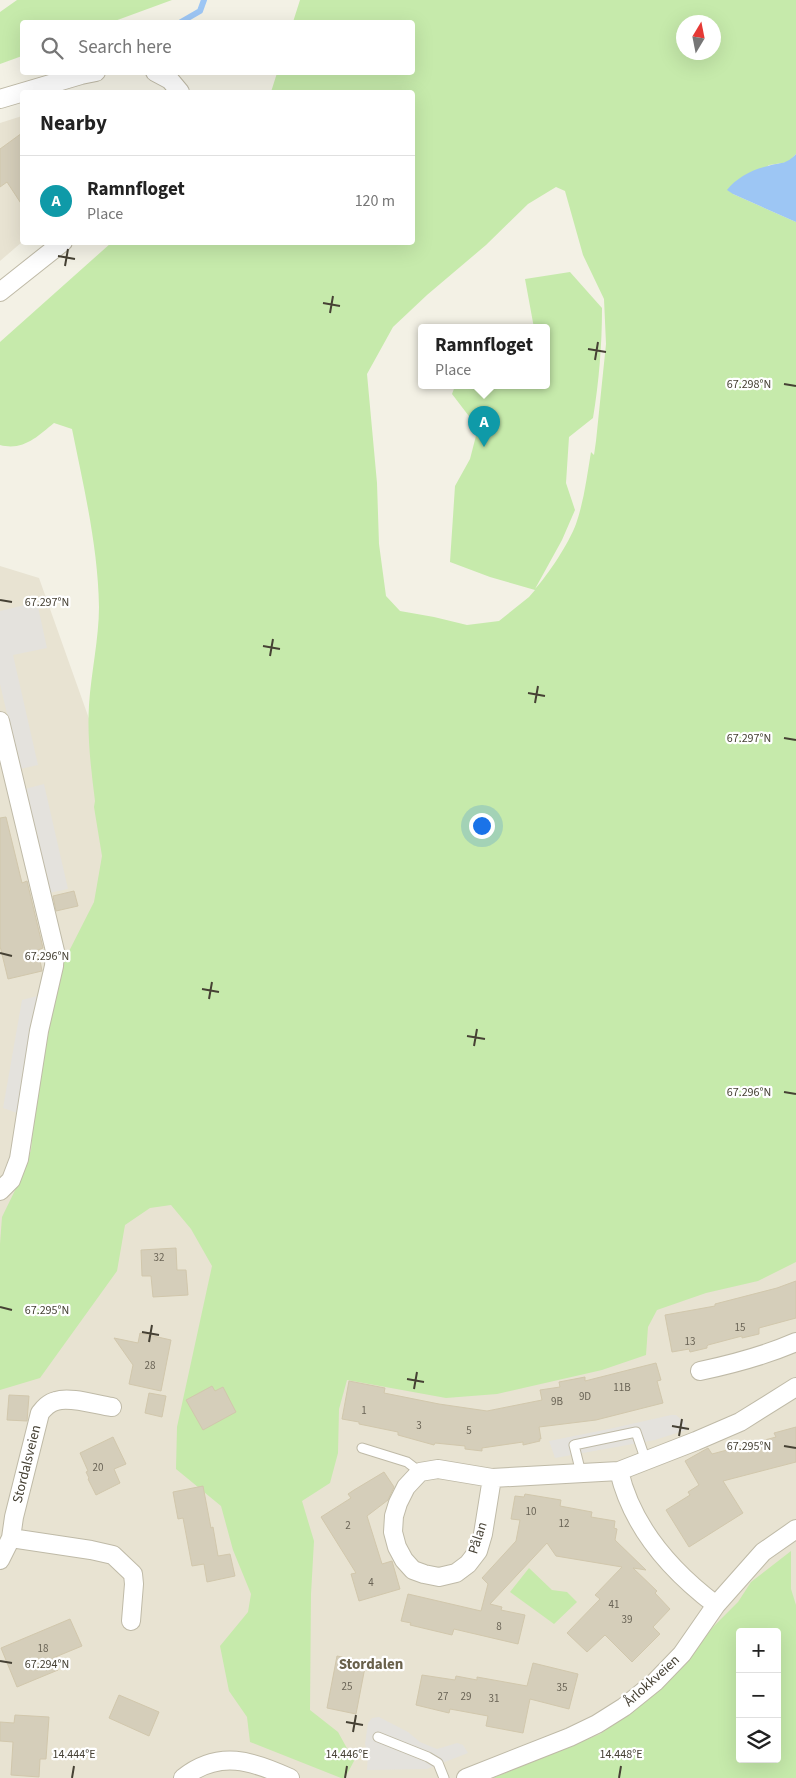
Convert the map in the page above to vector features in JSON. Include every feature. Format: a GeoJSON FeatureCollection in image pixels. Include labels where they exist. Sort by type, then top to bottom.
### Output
{"type":"FeatureCollection","features":[{"type":"Feature","properties":{"kind":"street"},"geometry":{"type":"LineString","coordinates":[[29,90],[78,75]]}},
{"type":"Feature","properties":{"kind":"street"},"geometry":{"type":"LineString","coordinates":[[161,75],[170,80],[178,90]]}},
{"type":"Feature","properties":{"kind":"street"},"geometry":{"type":"LineString","coordinates":[[0,99],[20,93]]}},
{"type":"Feature","properties":{"kind":"street"},"geometry":{"type":"LineString","coordinates":[[0,292],[59,245]]}},
{"type":"Feature","properties":{"kind":"street"},"geometry":{"type":"LineString","coordinates":[[0,721],[55,951],[54,966],[39,1031],[19,1159],[11,1180],[0,1190]]}},
{"type":"Feature","properties":{"kind":"street"},"geometry":{"type":"LineString","coordinates":[[700,1371],[770,1354],[796,1342]]}},
{"type":"Feature","properties":{"kind":"street"},"geometry":{"type":"LineString","coordinates":[[420,1472],[438,1470],[492,1478],[619,1471],[696,1442],[740,1422],[796,1387]]}},
{"type":"Feature","properties":{"kind":"street","name":"Stordalsveien"},"geometry":{"type":"LineString","coordinates":[[0,1560],[11,1538],[14,1517],[40,1413],[46,1405],[57,1400],[112,1407]]}},
{"type":"Feature","properties":{"kind":"street"},"geometry":{"type":"LineString","coordinates":[[619,1471],[623,1490],[645,1532],[657,1548],[696,1590],[716,1604]]}},
{"type":"Feature","properties":{"kind":"street","name":"Pålan"},"geometry":{"type":"LineString","coordinates":[[420,1472],[406,1487],[398,1503],[394,1516],[393,1532],[397,1547],[404,1560],[413,1570],[440,1577],[456,1573],[468,1564],[478,1551],[483,1534],[492,1478]]}},
{"type":"Feature","properties":{"kind":"street","name":"Årlokkveien"},"geometry":{"type":"LineString","coordinates":[[466,1778],[570,1737],[597,1724],[624,1707],[655,1682],[682,1654],[716,1604],[763,1552],[796,1529]]}},
{"type":"Feature","properties":{"kind":"street"},"geometry":{"type":"LineString","coordinates":[[11,1538],[91,1550],[113,1556],[133,1574],[131,1621]]}},
{"type":"Feature","properties":{"kind":"street"},"geometry":{"type":"LineString","coordinates":[[183,1778],[201,1766],[233,1760],[248,1761],[290,1778]]}},
{"type":"Feature","properties":{"kind":"lane"},"geometry":{"type":"LineString","coordinates":[[580,1473],[574,1445],[636,1432],[646,1461]]}},
{"type":"Feature","properties":{"kind":"lane"},"geometry":{"type":"LineString","coordinates":[[362,1448],[407,1462],[420,1472]]}},
{"type":"Feature","properties":{"kind":"lane"},"geometry":{"type":"LineString","coordinates":[[378,1737],[438,1763],[444,1778]]}},
{"type":"Feature","properties":{"kind":"shaded area"},"geometry":{"type":"Polygon","coordinates":[[[20,117],[20,244],[0,261],[0,123],[20,117]]]}},
{"type":"Feature","properties":{"kind":"shaded area"},"geometry":{"type":"Polygon","coordinates":[[[0,566],[39,578],[178,969],[796,1247],[796,1760],[759,1778],[0,1778],[0,566]]]}},
{"type":"Feature","properties":{"kind":"shaded area"},"geometry":{"type":"Polygon","coordinates":[[[37,602],[47,648],[13,655],[38,765],[20,769],[0,684],[0,611],[37,602]]]}},
{"type":"Feature","properties":{"kind":"shaded area"},"geometry":{"type":"Polygon","coordinates":[[[44,784],[68,889],[49,893],[25,789],[44,784]]]}},
{"type":"Feature","properties":{"kind":"shaded area"},"geometry":{"type":"Polygon","coordinates":[[[41,995],[20,1114],[3,1108],[22,1000],[41,995]]]}},
{"type":"Feature","properties":{"kind":"shaded area"},"geometry":{"type":"Polygon","coordinates":[[[676,1415],[684,1422],[686,1430],[655,1440],[555,1458],[549,1441],[609,1429],[676,1415]]]}},
{"type":"Feature","properties":{"kind":"shaded area"},"geometry":{"type":"Polygon","coordinates":[[[379,1717],[408,1732],[420,1742],[437,1749],[457,1743],[463,1745],[468,1753],[427,1769],[367,1770],[368,1754],[365,1744],[368,1723],[372,1718],[379,1717]]]}},
{"type":"Feature","properties":{"kind":"green space"},"geometry":{"type":"Polygon","coordinates":[[[17,0],[172,0],[117,20],[20,20],[20,57],[0,64],[0,12],[17,0]]]}},
{"type":"Feature","properties":{"kind":"green space"},"geometry":{"type":"Polygon","coordinates":[[[300,0],[796,0],[796,154],[789,162],[769,165],[733,194],[796,222],[796,1262],[758,1281],[706,1293],[657,1310],[648,1327],[646,1355],[602,1370],[497,1394],[446,1398],[347,1380],[339,1409],[338,1453],[330,1483],[302,1501],[314,1541],[311,1594],[310,1710],[338,1732],[354,1761],[345,1778],[341,1778],[250,1742],[247,1717],[229,1691],[220,1646],[248,1612],[251,1594],[233,1550],[221,1506],[176,1469],[177,1427],[212,1266],[191,1229],[171,1205],[150,1208],[125,1225],[117,1271],[40,1378],[0,1390],[0,1244],[2,1217],[21,1178],[31,1150],[43,1048],[61,967],[94,902],[102,856],[94,807],[89,729],[89,705],[99,607],[96,562],[86,495],[72,429],[54,423],[29,442],[16,446],[0,445],[0,342],[109,245],[415,245],[415,90],[272,90],[276,75],[415,75],[415,20],[294,20],[300,0]],[[556,187],[528,204],[486,245],[427,295],[393,327],[367,374],[377,483],[379,544],[386,596],[400,611],[467,625],[499,621],[535,590],[490,577],[450,562],[455,486],[470,459],[478,428],[452,394],[454,389],[550,389],[550,324],[533,324],[525,279],[570,272],[602,308],[598,377],[593,418],[569,437],[566,483],[575,510],[562,540],[535,589],[546,576],[568,540],[579,515],[591,452],[594,455],[606,344],[604,299],[583,255],[565,191],[556,187]]]}},
{"type":"Feature","properties":{"kind":"green space"},"geometry":{"type":"Polygon","coordinates":[[[791,1551],[791,1589],[796,1605],[796,1778],[493,1778],[600,1734],[647,1701],[685,1665],[712,1628],[738,1602],[751,1582],[791,1551]]]}},
{"type":"Feature","properties":{"kind":"green space"},"geometry":{"type":"Polygon","coordinates":[[[529,1568],[552,1590],[567,1592],[577,1602],[554,1624],[510,1592],[529,1568]]]}},
{"type":"Feature","properties":{"kind":"water"},"geometry":{"type":"Polygon","coordinates":[[[796,154],[796,222],[727,190],[745,175],[762,167],[786,162],[796,154]]]}},
{"type":"Feature","properties":{"kind":"building"},"geometry":{"type":"Polygon","coordinates":[[[20,134],[20,202],[7,182],[0,187],[0,149],[20,134]]]}},
{"type":"Feature","properties":{"kind":"building"},"geometry":{"type":"Polygon","coordinates":[[[6,817],[22,883],[27,881],[43,948],[38,950],[42,971],[8,979],[0,946],[0,818],[6,817]]]}},
{"type":"Feature","properties":{"kind":"building"},"geometry":{"type":"Polygon","coordinates":[[[74,891],[78,906],[56,911],[53,896],[74,891]]]}},
{"type":"Feature","properties":{"kind":"building"},"geometry":{"type":"Polygon","coordinates":[[[176,1248],[177,1270],[186,1270],[188,1295],[153,1297],[151,1276],[142,1276],[141,1250],[176,1248]]]}},
{"type":"Feature","properties":{"kind":"building"},"geometry":{"type":"Polygon","coordinates":[[[796,1281],[796,1318],[759,1328],[759,1334],[742,1338],[742,1336],[690,1352],[689,1349],[672,1352],[665,1315],[715,1306],[715,1304],[777,1288],[796,1281]]]}},
{"type":"Feature","properties":{"kind":"building"},"geometry":{"type":"Polygon","coordinates":[[[140,1333],[171,1340],[161,1391],[129,1384],[133,1365],[114,1338],[138,1343],[140,1333]]]}},
{"type":"Feature","properties":{"kind":"building"},"geometry":{"type":"Polygon","coordinates":[[[656,1363],[661,1380],[657,1381],[663,1403],[596,1420],[539,1427],[540,1441],[523,1445],[523,1442],[482,1448],[482,1451],[465,1449],[465,1446],[435,1443],[434,1445],[398,1435],[398,1432],[342,1419],[349,1381],[385,1388],[384,1393],[487,1411],[542,1400],[540,1390],[560,1387],[559,1382],[585,1377],[585,1381],[656,1363]]]}},
{"type":"Feature","properties":{"kind":"building"},"geometry":{"type":"Polygon","coordinates":[[[212,1386],[215,1391],[223,1387],[236,1412],[203,1430],[186,1400],[212,1386]]]}},
{"type":"Feature","properties":{"kind":"building"},"geometry":{"type":"Polygon","coordinates":[[[149,1393],[166,1396],[162,1417],[145,1413],[149,1393]]]}},
{"type":"Feature","properties":{"kind":"building"},"geometry":{"type":"Polygon","coordinates":[[[9,1395],[29,1396],[27,1421],[7,1420],[9,1395]]]}},
{"type":"Feature","properties":{"kind":"building"},"geometry":{"type":"Polygon","coordinates":[[[796,1427],[796,1462],[723,1481],[743,1513],[689,1547],[666,1510],[690,1495],[688,1492],[699,1485],[685,1461],[708,1448],[712,1454],[776,1437],[774,1433],[796,1427]]]}},
{"type":"Feature","properties":{"kind":"building"},"geometry":{"type":"Polygon","coordinates":[[[113,1437],[126,1464],[114,1469],[120,1483],[96,1495],[88,1479],[86,1472],[88,1471],[80,1453],[113,1437]]]}},
{"type":"Feature","properties":{"kind":"building"},"geometry":{"type":"Polygon","coordinates":[[[384,1472],[394,1487],[388,1500],[367,1516],[382,1564],[392,1561],[400,1589],[359,1601],[351,1574],[356,1573],[321,1517],[351,1498],[348,1494],[384,1472]]]}},
{"type":"Feature","properties":{"kind":"building"},"geometry":{"type":"Polygon","coordinates":[[[203,1486],[218,1556],[230,1554],[235,1576],[207,1582],[204,1564],[192,1566],[183,1518],[178,1519],[173,1492],[203,1486]]]}},
{"type":"Feature","properties":{"kind":"building"},"geometry":{"type":"Polygon","coordinates":[[[525,1494],[561,1500],[560,1506],[592,1512],[591,1517],[615,1521],[614,1528],[617,1529],[615,1540],[646,1570],[633,1568],[657,1591],[655,1593],[670,1609],[653,1627],[660,1634],[632,1662],[605,1635],[587,1652],[567,1633],[600,1599],[595,1595],[622,1567],[556,1556],[547,1543],[490,1604],[502,1607],[501,1610],[525,1615],[518,1644],[454,1629],[452,1635],[401,1621],[408,1594],[481,1611],[488,1584],[482,1578],[516,1541],[520,1520],[511,1519],[515,1496],[524,1497],[525,1494]]]}},
{"type":"Feature","properties":{"kind":"building"},"geometry":{"type":"Polygon","coordinates":[[[70,1619],[82,1646],[53,1658],[58,1670],[17,1687],[1,1648],[70,1619]]]}},
{"type":"Feature","properties":{"kind":"building"},"geometry":{"type":"Polygon","coordinates":[[[337,1656],[366,1662],[356,1714],[327,1708],[337,1656]]]}},
{"type":"Feature","properties":{"kind":"building"},"geometry":{"type":"Polygon","coordinates":[[[533,1663],[578,1674],[569,1709],[530,1699],[523,1733],[486,1726],[488,1716],[450,1709],[449,1713],[416,1705],[422,1675],[455,1680],[456,1676],[477,1680],[477,1677],[527,1686],[533,1663]]]}},
{"type":"Feature","properties":{"kind":"building"},"geometry":{"type":"Polygon","coordinates":[[[119,1695],[159,1712],[149,1736],[109,1718],[119,1695]]]}},
{"type":"Feature","properties":{"kind":"building"},"geometry":{"type":"Polygon","coordinates":[[[15,1715],[49,1717],[46,1759],[40,1759],[39,1777],[11,1775],[13,1742],[0,1741],[0,1722],[14,1723],[15,1715]]]}},
{"type":"Feature","properties":{"kind":"waterway"},"geometry":{"type":"LineString","coordinates":[[184,20],[200,11],[204,0]]}},
{"type":"Feature","properties":{"kind":"place","name":"Ramnfloget"},"geometry":{"type":"Point","coordinates":[484,447]}},
{"type":"Feature","properties":{"kind":"district","name":"Stordalen"},"geometry":{"type":"Point","coordinates":[371,1664]}}]}
